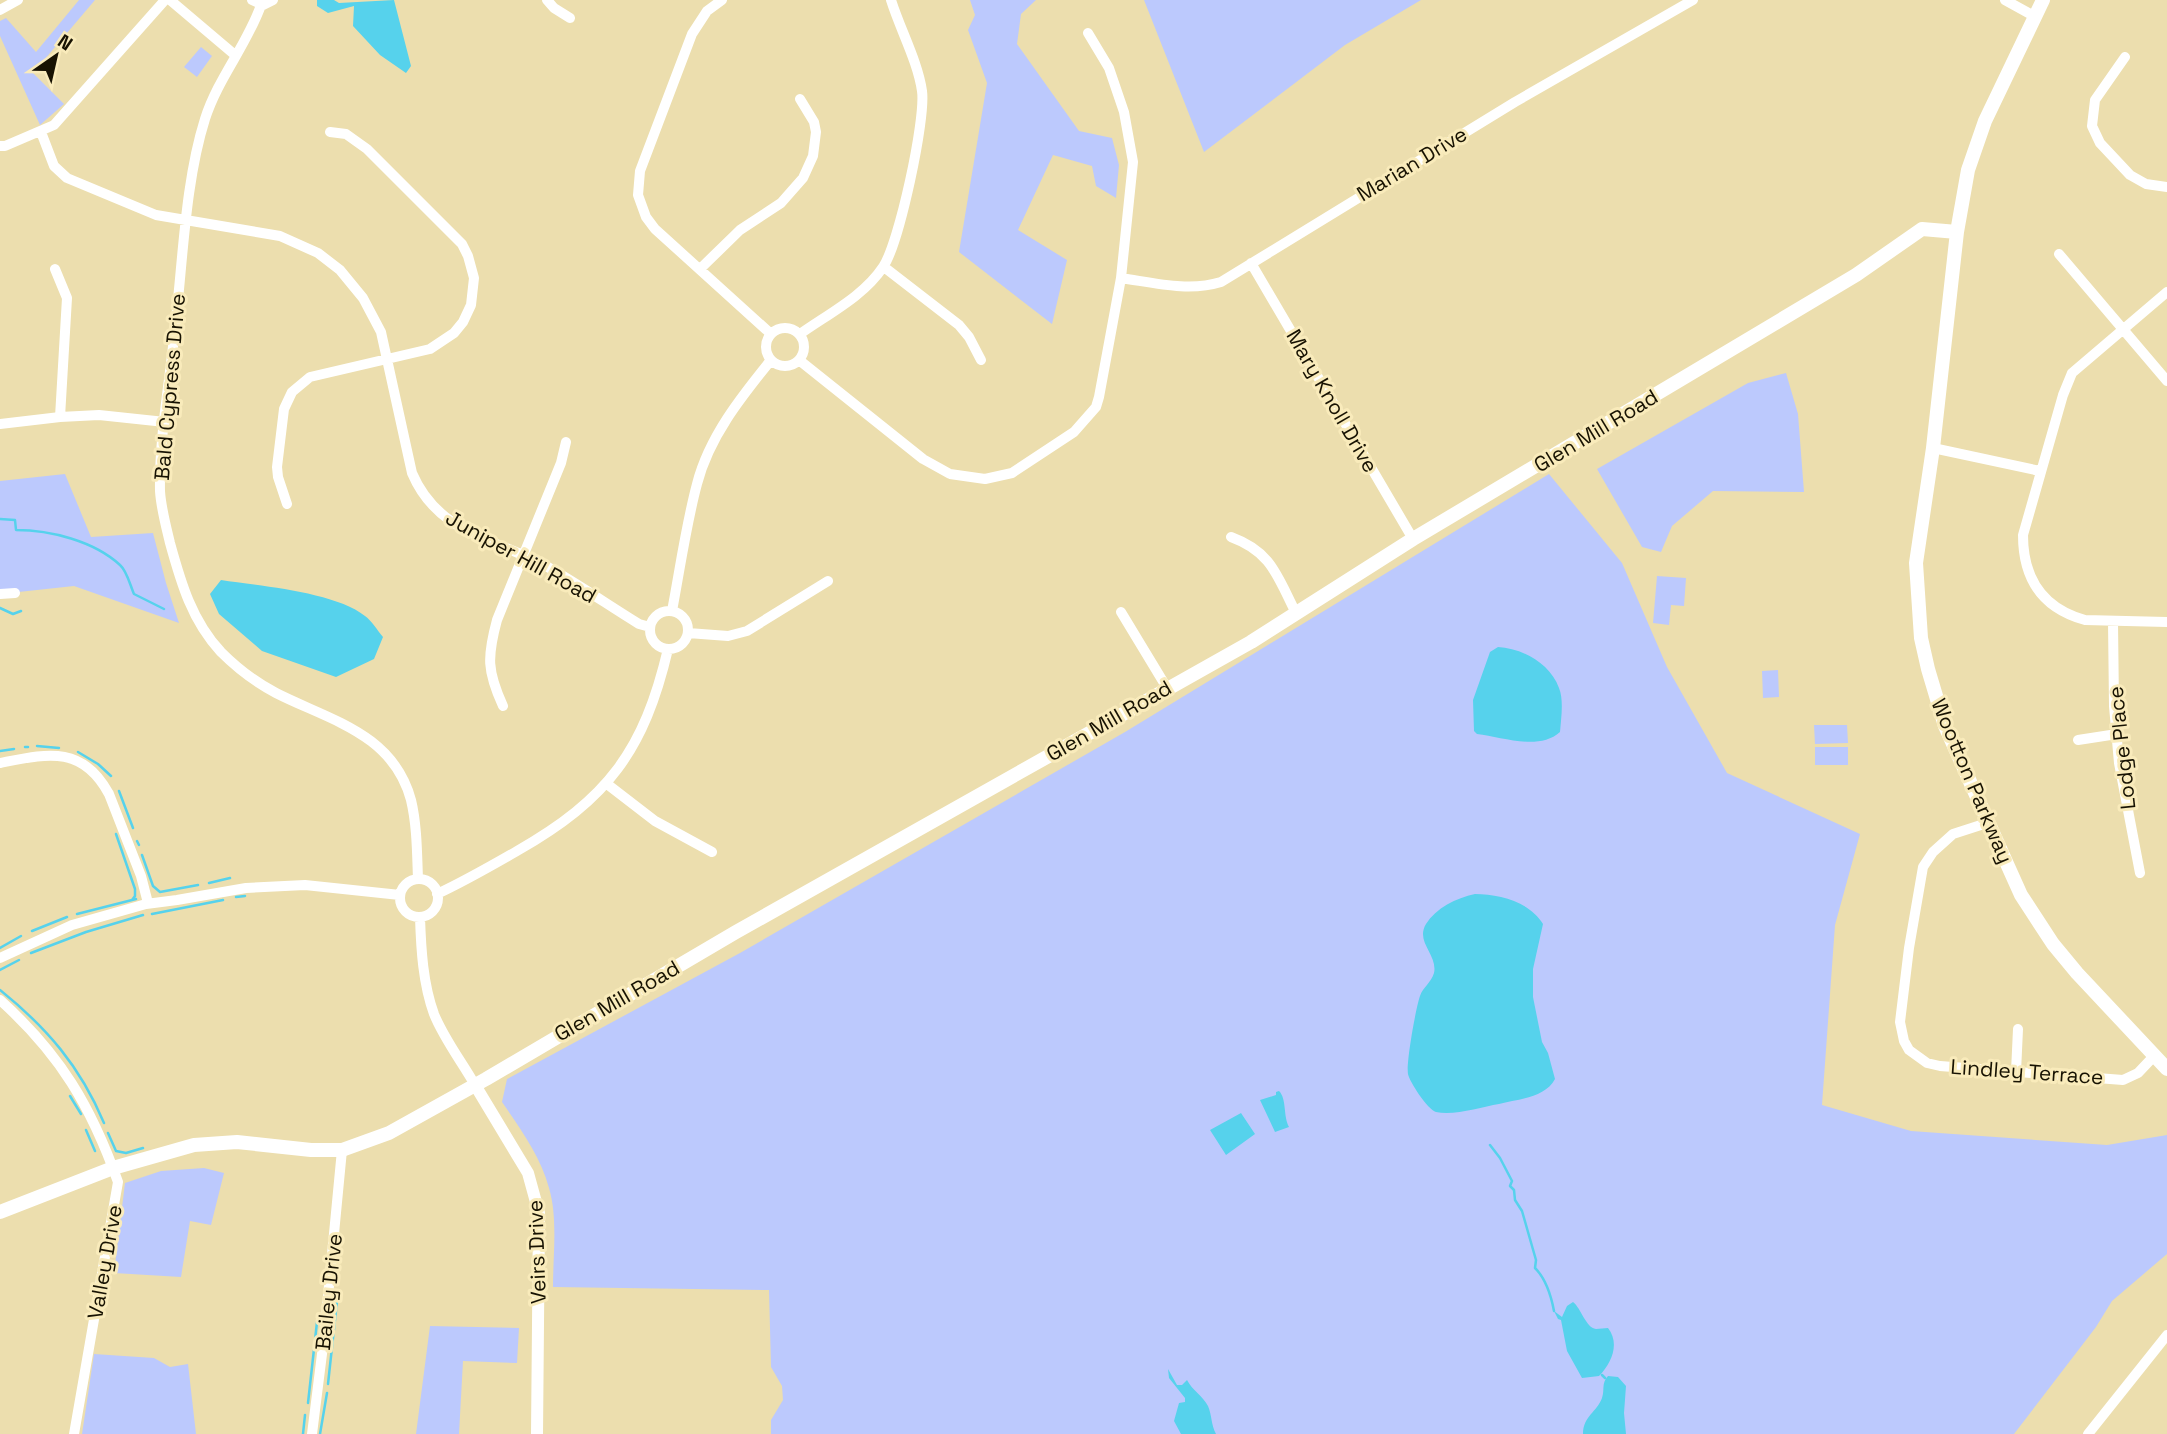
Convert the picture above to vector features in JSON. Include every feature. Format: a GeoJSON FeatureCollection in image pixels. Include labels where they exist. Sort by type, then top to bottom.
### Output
{"type":"FeatureCollection","features":[{"type":"Feature","properties":{"kind":"main road"},"geometry":{"type":"LineString","coordinates":[[1956,232],[1968,170],[1985,121],[2043,0]]}},
{"type":"Feature","properties":{"kind":"main road","name":"Glen Mill Road"},"geometry":{"type":"LineString","coordinates":[[0,1212],[113,1168],[204,1144],[237,1142],[311,1150],[342,1150],[389,1133],[736,932],[1251,642],[1413,539],[1856,275],[1916,232],[1928,229],[1956,232]]}},
{"type":"Feature","properties":{"kind":"main road","name":"Wootton Parkway"},"geometry":{"type":"LineString","coordinates":[[1956,232],[1933,449],[1916,563],[1921,638],[1928,669],[1945,726],[2021,895],[2053,944],[2077,973],[2167,1069]]}},
{"type":"Feature","properties":{"kind":"street"},"geometry":{"type":"LineString","coordinates":[[0,10],[19,0]]}},
{"type":"Feature","properties":{"kind":"street"},"geometry":{"type":"LineString","coordinates":[[0,146],[54,125],[168,0],[235,54]]}},
{"type":"Feature","properties":{"kind":"street"},"geometry":{"type":"LineString","coordinates":[[256,3],[269,4],[273,0]]}},
{"type":"Feature","properties":{"kind":"street"},"geometry":{"type":"LineString","coordinates":[[547,0],[570,18]]}},
{"type":"Feature","properties":{"kind":"street"},"geometry":{"type":"LineString","coordinates":[[722,0],[707,11],[692,34],[644,157],[638,195],[646,217],[655,229],[771,334]]}},
{"type":"Feature","properties":{"kind":"street"},"geometry":{"type":"LineString","coordinates":[[800,334],[850,300],[868,284],[884,267],[899,230],[922,111],[922,92],[917,70],[891,0]]}},
{"type":"Feature","properties":{"kind":"street","name":"Marian Drive"},"geometry":{"type":"LineString","coordinates":[[1121,278],[1185,287],[1205,287],[1221,282],[1515,102],[1693,0]]}},
{"type":"Feature","properties":{"kind":"street"},"geometry":{"type":"LineString","coordinates":[[2006,0],[2034,16]]}},
{"type":"Feature","properties":{"kind":"street","name":"Bald Cypress Drive"},"geometry":{"type":"LineString","coordinates":[[256,3],[254,23],[235,54],[205,118],[197,150],[165,422],[160,492],[167,531],[189,604],[210,639],[248,675],[276,693],[350,726],[374,742],[393,762],[406,786],[413,810],[418,878]]}},
{"type":"Feature","properties":{"kind":"street"},"geometry":{"type":"LineString","coordinates":[[799,360],[923,459],[950,474],[985,479],[1012,473],[1074,432],[1096,407],[1121,278],[1133,162],[1124,112],[1109,68],[1088,33]]}},
{"type":"Feature","properties":{"kind":"street"},"geometry":{"type":"LineString","coordinates":[[2125,57],[2095,100],[2092,126],[2100,143],[2130,175],[2146,184],[2167,187]]}},
{"type":"Feature","properties":{"kind":"street"},"geometry":{"type":"LineString","coordinates":[[700,269],[740,230],[781,202],[803,178],[813,156],[817,132],[800,99]]}},
{"type":"Feature","properties":{"kind":"street","name":"Juniper Hill Road"},"geometry":{"type":"LineString","coordinates":[[41,132],[54,166],[67,178],[143,211],[280,236],[330,261],[363,298],[381,332],[409,461],[422,493],[433,507],[453,524],[565,577],[639,624],[650,627]]}},
{"type":"Feature","properties":{"kind":"street"},"geometry":{"type":"LineString","coordinates":[[287,504],[277,467],[284,409],[292,392],[310,377],[430,349],[454,333],[471,305],[474,278],[462,244],[367,149],[346,134],[330,132]]}},
{"type":"Feature","properties":{"kind":"street"},"geometry":{"type":"LineString","coordinates":[[2059,254],[2167,381]]}},
{"type":"Feature","properties":{"kind":"street","name":"Mary Knoll Drive"},"geometry":{"type":"LineString","coordinates":[[1251,263],[1413,539]]}},
{"type":"Feature","properties":{"kind":"street"},"geometry":{"type":"LineString","coordinates":[[884,267],[959,325],[981,360]]}},
{"type":"Feature","properties":{"kind":"street"},"geometry":{"type":"LineString","coordinates":[[55,269],[66,298],[60,417]]}},
{"type":"Feature","properties":{"kind":"street"},"geometry":{"type":"LineString","coordinates":[[2167,292],[2072,373],[2040,471],[2023,535],[2023,557],[2030,576],[2037,588],[2055,606],[2074,617],[2113,622],[2167,622]]}},
{"type":"Feature","properties":{"kind":"street"},"geometry":{"type":"LineString","coordinates":[[789,327],[800,334],[805,344],[803,356],[799,360],[794,364],[782,366],[771,360],[766,344],[776,329],[789,327]]}},
{"type":"Feature","properties":{"kind":"street"},"geometry":{"type":"LineString","coordinates":[[672,611],[697,482],[710,450],[729,417],[771,360]]}},
{"type":"Feature","properties":{"kind":"street"},"geometry":{"type":"LineString","coordinates":[[0,424],[99,415],[165,422]]}},
{"type":"Feature","properties":{"kind":"street"},"geometry":{"type":"LineString","coordinates":[[503,706],[492,680],[490,646],[497,620],[561,463],[566,442]]}},
{"type":"Feature","properties":{"kind":"street"},"geometry":{"type":"LineString","coordinates":[[1933,449],[2040,471]]}},
{"type":"Feature","properties":{"kind":"street"},"geometry":{"type":"LineString","coordinates":[[1231,537],[1248,543],[1265,555],[1296,613]]}},
{"type":"Feature","properties":{"kind":"street"},"geometry":{"type":"LineString","coordinates":[[688,633],[714,637],[747,631],[828,581]]}},
{"type":"Feature","properties":{"kind":"street"},"geometry":{"type":"LineString","coordinates":[[0,594],[15,593]]}},
{"type":"Feature","properties":{"kind":"street"},"geometry":{"type":"LineString","coordinates":[[672,611],[686,621],[688,633],[683,643],[667,649],[656,645],[652,640],[650,627],[660,613],[672,611]]}},
{"type":"Feature","properties":{"kind":"street"},"geometry":{"type":"LineString","coordinates":[[1121,612],[1167,688]]}},
{"type":"Feature","properties":{"kind":"street","name":"Lodge Place"},"geometry":{"type":"LineString","coordinates":[[2113,622],[2119,763],[2140,873]]}},
{"type":"Feature","properties":{"kind":"street"},"geometry":{"type":"LineString","coordinates":[[437,894],[556,828],[607,784],[632,749],[646,721],[656,695],[667,649]]}},
{"type":"Feature","properties":{"kind":"street"},"geometry":{"type":"LineString","coordinates":[[2078,740],[2117,734]]}},
{"type":"Feature","properties":{"kind":"street"},"geometry":{"type":"LineString","coordinates":[[0,763],[47,754],[61,755],[90,769],[109,794],[141,876],[148,903]]}},
{"type":"Feature","properties":{"kind":"street"},"geometry":{"type":"LineString","coordinates":[[607,784],[655,821],[712,852]]}},
{"type":"Feature","properties":{"kind":"street","name":"Lindley Terrace"},"geometry":{"type":"LineString","coordinates":[[1987,822],[1953,834],[1933,852],[1923,867],[1909,947],[1900,1023],[1909,1050],[1927,1063],[2123,1080],[2138,1073],[2155,1055]]}},
{"type":"Feature","properties":{"kind":"street"},"geometry":{"type":"LineString","coordinates":[[418,878],[430,882],[437,894],[434,909],[420,917],[407,913],[400,895],[404,886],[418,878]]}},
{"type":"Feature","properties":{"kind":"street"},"geometry":{"type":"LineString","coordinates":[[0,958],[72,925],[148,903],[177,901],[246,888],[294,886],[400,895]]}},
{"type":"Feature","properties":{"kind":"street"},"geometry":{"type":"LineString","coordinates":[[420,917],[426,983],[431,1004],[442,1029],[475,1085]]}},
{"type":"Feature","properties":{"kind":"street","name":"Valley Drive"},"geometry":{"type":"LineString","coordinates":[[0,1000],[30,1027],[74,1084],[99,1132],[118,1190],[74,1434]]}},
{"type":"Feature","properties":{"kind":"street"},"geometry":{"type":"LineString","coordinates":[[2016,1072],[2018,1029]]}},
{"type":"Feature","properties":{"kind":"street","name":"Veirs Drive"},"geometry":{"type":"LineString","coordinates":[[475,1085],[528,1173],[538,1203],[540,1299],[537,1434]]}},
{"type":"Feature","properties":{"kind":"street","name":"Bailey Drive"},"geometry":{"type":"LineString","coordinates":[[312,1434],[342,1150]]}},
{"type":"Feature","properties":{"kind":"street"},"geometry":{"type":"LineString","coordinates":[[2088,1434],[2167,1335]]}},
{"type":"Feature","properties":{"kind":"shaded area"},"geometry":{"type":"Polygon","coordinates":[[[79,0],[95,0],[33,73],[64,104],[40,125],[0,36],[0,21],[6,18],[36,52],[79,0]]]}},
{"type":"Feature","properties":{"kind":"shaded area"},"geometry":{"type":"Polygon","coordinates":[[[317,0],[334,0],[339,3],[394,0],[411,66],[406,73],[380,55],[353,26],[354,6],[328,13],[317,6],[317,0]]]}},
{"type":"Feature","properties":{"kind":"shaded area"},"geometry":{"type":"Polygon","coordinates":[[[970,0],[1036,0],[1021,14],[1017,44],[1079,131],[1112,138],[1119,165],[1116,198],[1096,186],[1092,166],[1053,155],[1018,230],[1067,260],[1052,324],[959,252],[987,83],[968,30],[975,15],[970,0]]]}},
{"type":"Feature","properties":{"kind":"shaded area"},"geometry":{"type":"Polygon","coordinates":[[[1144,0],[1421,0],[1345,45],[1204,152],[1144,0]]]}},
{"type":"Feature","properties":{"kind":"shaded area"},"geometry":{"type":"Polygon","coordinates":[[[201,47],[212,56],[197,77],[184,67],[201,47]]]}},
{"type":"Feature","properties":{"kind":"shaded area"},"geometry":{"type":"Polygon","coordinates":[[[1786,373],[1798,414],[1804,492],[1713,491],[1672,526],[1661,552],[1642,547],[1597,469],[1748,383],[1786,373]]]}},
{"type":"Feature","properties":{"kind":"shaded area"},"geometry":{"type":"Polygon","coordinates":[[[65,474],[91,537],[153,533],[179,623],[74,586],[0,594],[0,481],[65,474]]]}},
{"type":"Feature","properties":{"kind":"shaded area"},"geometry":{"type":"Polygon","coordinates":[[[1549,474],[1622,563],[1667,667],[1727,773],[1860,834],[1835,925],[1822,1105],[1911,1131],[2107,1145],[2167,1135],[2167,1254],[2112,1301],[2096,1327],[2014,1434],[771,1434],[771,1420],[783,1400],[782,1386],[771,1367],[769,1290],[553,1287],[552,1200],[535,1154],[502,1102],[507,1079],[740,953],[1125,732],[1549,474]]]}},
{"type":"Feature","properties":{"kind":"shaded area"},"geometry":{"type":"Polygon","coordinates":[[[1657,576],[1686,578],[1684,606],[1671,605],[1669,625],[1653,623],[1657,576]]]}},
{"type":"Feature","properties":{"kind":"shaded area"},"geometry":{"type":"Polygon","coordinates":[[[221,580],[296,591],[352,608],[368,618],[383,637],[374,659],[336,677],[262,651],[219,614],[210,594],[221,580]]]}},
{"type":"Feature","properties":{"kind":"shaded area"},"geometry":{"type":"Polygon","coordinates":[[[1498,647],[1516,650],[1534,658],[1555,679],[1562,704],[1560,732],[1551,738],[1542,741],[1520,741],[1477,734],[1474,731],[1473,700],[1490,652],[1498,647]]]}},
{"type":"Feature","properties":{"kind":"shaded area"},"geometry":{"type":"Polygon","coordinates":[[[1778,670],[1779,697],[1763,698],[1762,671],[1778,670]]]}},
{"type":"Feature","properties":{"kind":"shaded area"},"geometry":{"type":"Polygon","coordinates":[[[1814,725],[1847,725],[1848,743],[1815,744],[1814,725]]]}},
{"type":"Feature","properties":{"kind":"shaded area"},"geometry":{"type":"Polygon","coordinates":[[[1815,747],[1848,747],[1848,765],[1815,765],[1815,747]]]}},
{"type":"Feature","properties":{"kind":"shaded area"},"geometry":{"type":"Polygon","coordinates":[[[1475,894],[1513,901],[1530,910],[1543,924],[1533,969],[1533,997],[1542,1042],[1555,1079],[1545,1090],[1530,1097],[1459,1112],[1436,1112],[1419,1095],[1408,1074],[1418,1002],[1434,973],[1433,960],[1423,931],[1430,918],[1441,909],[1475,894]]]}},
{"type":"Feature","properties":{"kind":"shaded area"},"geometry":{"type":"Polygon","coordinates":[[[1279,1091],[1289,1127],[1275,1132],[1260,1100],[1276,1095],[1279,1091]]]}},
{"type":"Feature","properties":{"kind":"shaded area"},"geometry":{"type":"Polygon","coordinates":[[[1241,1113],[1255,1134],[1226,1155],[1210,1130],[1241,1113]]]}},
{"type":"Feature","properties":{"kind":"shaded area"},"geometry":{"type":"Polygon","coordinates":[[[204,1168],[224,1173],[211,1225],[190,1221],[181,1277],[114,1273],[125,1183],[161,1171],[204,1168]]]}},
{"type":"Feature","properties":{"kind":"shaded area"},"geometry":{"type":"Polygon","coordinates":[[[1573,1302],[1592,1328],[1608,1328],[1612,1334],[1613,1353],[1599,1376],[1582,1378],[1567,1351],[1561,1320],[1554,1311],[1562,1317],[1567,1306],[1573,1302]]]}},
{"type":"Feature","properties":{"kind":"shaded area"},"geometry":{"type":"Polygon","coordinates":[[[430,1326],[519,1328],[517,1363],[463,1361],[459,1434],[416,1434],[430,1326]]]}},
{"type":"Feature","properties":{"kind":"shaded area"},"geometry":{"type":"Polygon","coordinates":[[[94,1354],[154,1358],[170,1367],[188,1364],[196,1434],[82,1434],[94,1354]]]}},
{"type":"Feature","properties":{"kind":"shaded area"},"geometry":{"type":"Polygon","coordinates":[[[1168,1369],[1177,1385],[1182,1385],[1187,1380],[1206,1402],[1216,1434],[1181,1434],[1174,1421],[1179,1403],[1185,1402],[1185,1398],[1169,1378],[1168,1369]]]}},
{"type":"Feature","properties":{"kind":"shaded area"},"geometry":{"type":"Polygon","coordinates":[[[1608,1376],[1618,1377],[1626,1386],[1626,1434],[1583,1434],[1585,1423],[1600,1403],[1608,1376]]]}},
{"type":"Feature","properties":{"kind":"waterway"},"geometry":{"type":"LineString","coordinates":[[0,519],[15,520],[16,530],[71,538],[98,549],[122,568],[134,594],[164,609]]}},
{"type":"Feature","properties":{"kind":"waterway"},"geometry":{"type":"LineString","coordinates":[[0,608],[13,614],[21,611]]}},
{"type":"Feature","properties":{"kind":"waterway"},"geometry":{"type":"LineString","coordinates":[[37,746],[59,748]]}},
{"type":"Feature","properties":{"kind":"waterway"},"geometry":{"type":"LineString","coordinates":[[0,751],[14,749]]}},
{"type":"Feature","properties":{"kind":"waterway"},"geometry":{"type":"LineString","coordinates":[[78,752],[111,776]]}},
{"type":"Feature","properties":{"kind":"waterway"},"geometry":{"type":"LineString","coordinates":[[119,791],[133,828]]}},
{"type":"Feature","properties":{"kind":"waterway"},"geometry":{"type":"LineString","coordinates":[[116,834],[135,889],[132,900]]}},
{"type":"Feature","properties":{"kind":"waterway"},"geometry":{"type":"LineString","coordinates":[[137,841],[139,845]]}},
{"type":"Feature","properties":{"kind":"waterway"},"geometry":{"type":"LineString","coordinates":[[142,855],[153,886],[160,892],[198,885]]}},
{"type":"Feature","properties":{"kind":"waterway"},"geometry":{"type":"LineString","coordinates":[[209,883],[230,878]]}},
{"type":"Feature","properties":{"kind":"waterway"},"geometry":{"type":"LineString","coordinates":[[236,897],[245,896]]}},
{"type":"Feature","properties":{"kind":"waterway"},"geometry":{"type":"LineString","coordinates":[[77,914],[136,899]]}},
{"type":"Feature","properties":{"kind":"waterway"},"geometry":{"type":"LineString","coordinates":[[152,914],[223,900]]}},
{"type":"Feature","properties":{"kind":"waterway"},"geometry":{"type":"LineString","coordinates":[[31,953],[86,932],[143,915]]}},
{"type":"Feature","properties":{"kind":"waterway"},"geometry":{"type":"LineString","coordinates":[[32,931],[67,917]]}},
{"type":"Feature","properties":{"kind":"waterway"},"geometry":{"type":"LineString","coordinates":[[0,948],[21,936]]}},
{"type":"Feature","properties":{"kind":"waterway"},"geometry":{"type":"LineString","coordinates":[[0,970],[19,960]]}},
{"type":"Feature","properties":{"kind":"waterway"},"geometry":{"type":"LineString","coordinates":[[0,990],[61,1049],[95,1102],[104,1123]]}},
{"type":"Feature","properties":{"kind":"waterway"},"geometry":{"type":"LineString","coordinates":[[70,1096],[81,1114]]}},
{"type":"Feature","properties":{"kind":"waterway"},"geometry":{"type":"LineString","coordinates":[[86,1130],[95,1151]]}},
{"type":"Feature","properties":{"kind":"waterway"},"geometry":{"type":"LineString","coordinates":[[108,1133],[116,1151],[126,1153],[143,1148]]}},
{"type":"Feature","properties":{"kind":"waterway"},"geometry":{"type":"LineString","coordinates":[[1490,1145],[1512,1181],[1510,1186],[1522,1211],[1536,1260],[1535,1268],[1548,1288],[1554,1311]]}},
{"type":"Feature","properties":{"kind":"waterway"},"geometry":{"type":"LineString","coordinates":[[328,1384],[338,1292]]}},
{"type":"Feature","properties":{"kind":"waterway"},"geometry":{"type":"LineString","coordinates":[[308,1403],[317,1322]]}},
{"type":"Feature","properties":{"kind":"waterway"},"geometry":{"type":"LineString","coordinates":[[1602,1375],[1605,1378]]}},
{"type":"Feature","properties":{"kind":"waterway"},"geometry":{"type":"LineString","coordinates":[[320,1434],[327,1393]]}},
{"type":"Feature","properties":{"kind":"waterway"},"geometry":{"type":"LineString","coordinates":[[303,1434],[305,1415]]}}]}
